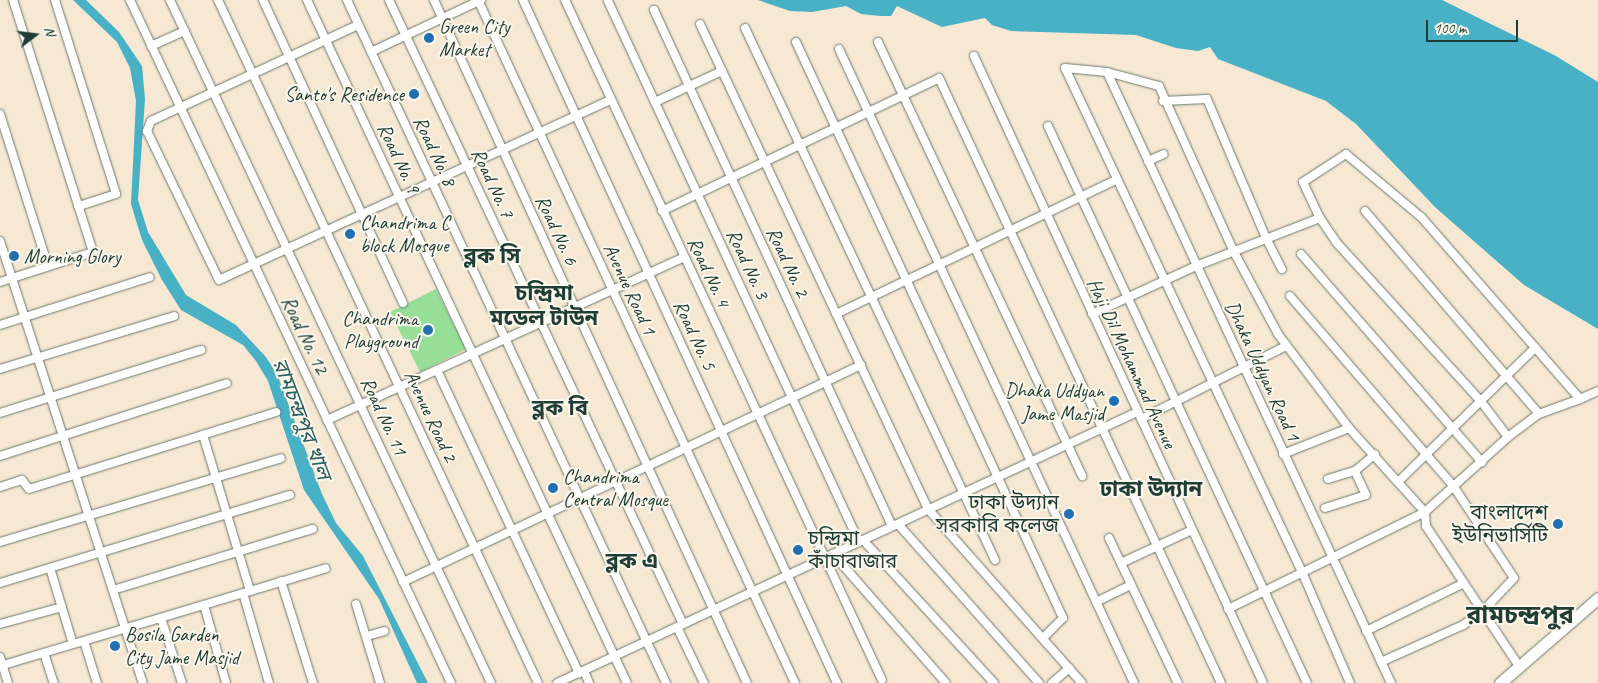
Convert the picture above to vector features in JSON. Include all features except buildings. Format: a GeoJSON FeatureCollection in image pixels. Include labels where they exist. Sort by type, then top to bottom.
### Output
{"type":"FeatureCollection","features":[{"type":"Feature","properties":{"kind":"highway"},"geometry":{"type":"LineString","coordinates":[[1500,683],[1597,602]]}},
{"type":"Feature","properties":{"kind":"street"},"geometry":{"type":"LineString","coordinates":[[0,282],[93,252],[13,0]]}},
{"type":"Feature","properties":{"kind":"street"},"geometry":{"type":"LineString","coordinates":[[56,0],[116,194],[78,206]]}},
{"type":"Feature","properties":{"kind":"street","name":"Road No. 12"},"geometry":{"type":"LineString","coordinates":[[130,0],[451,683]]}},
{"type":"Feature","properties":{"kind":"street","name":"Road No. 11"},"geometry":{"type":"LineString","coordinates":[[170,0],[491,683]]}},
{"type":"Feature","properties":{"kind":"street","name":"Avenue Road 2"},"geometry":{"type":"LineString","coordinates":[[218,0],[538,683]]}},
{"type":"Feature","properties":{"kind":"street"},"geometry":{"type":"LineString","coordinates":[[263,0],[403,303]]}},
{"type":"Feature","properties":{"kind":"street","name":"Road No. 9"},"geometry":{"type":"LineString","coordinates":[[307,0],[627,683]]}},
{"type":"Feature","properties":{"kind":"street","name":"Road No. 8"},"geometry":{"type":"LineString","coordinates":[[347,0],[666,683]]}},
{"type":"Feature","properties":{"kind":"street","name":"Road No. 7"},"geometry":{"type":"LineString","coordinates":[[389,0],[616,481],[704,683]]}},
{"type":"Feature","properties":{"kind":"street","name":"Road No. 6"},"geometry":{"type":"LineString","coordinates":[[434,0],[747,683]]}},
{"type":"Feature","properties":{"kind":"street"},"geometry":{"type":"LineString","coordinates":[[371,52],[479,0]]}},
{"type":"Feature","properties":{"kind":"street","name":"Avenue Road 1"},"geometry":{"type":"LineString","coordinates":[[479,0],[795,683]]}},
{"type":"Feature","properties":{"kind":"street","name":"Road No. 5"},"geometry":{"type":"LineString","coordinates":[[523,0],[837,683]]}},
{"type":"Feature","properties":{"kind":"street","name":"Road No. 4"},"geometry":{"type":"LineString","coordinates":[[565,0],[823,559],[882,680]]}},
{"type":"Feature","properties":{"kind":"street","name":"Road No. 3"},"geometry":{"type":"LineString","coordinates":[[608,1],[792,398],[861,541],[994,683]]}},
{"type":"Feature","properties":{"kind":"street","name":"Road No. 2"},"geometry":{"type":"LineString","coordinates":[[654,10],[825,382],[895,525],[1039,683]]}},
{"type":"Feature","properties":{"kind":"street"},"geometry":{"type":"LineString","coordinates":[[700,24],[928,510],[1082,683]]}},
{"type":"Feature","properties":{"kind":"street"},"geometry":{"type":"LineString","coordinates":[[358,25],[151,121],[148,131],[220,280],[611,100]]}},
{"type":"Feature","properties":{"kind":"street"},"geometry":{"type":"LineString","coordinates":[[745,28],[872,297],[962,494],[995,560]]}},
{"type":"Feature","properties":{"kind":"street"},"geometry":{"type":"LineString","coordinates":[[151,46],[185,31]]}},
{"type":"Feature","properties":{"kind":"street"},"geometry":{"type":"LineString","coordinates":[[796,42],[996,478],[1063,618],[1043,638]]}},
{"type":"Feature","properties":{"kind":"street"},"geometry":{"type":"LineString","coordinates":[[878,42],[1082,476]]}},
{"type":"Feature","properties":{"kind":"street"},"geometry":{"type":"LineString","coordinates":[[839,49],[870,112],[939,265],[1134,683]]}},
{"type":"Feature","properties":{"kind":"street","name":"Haji Dil Mohammad Avenue"},"geometry":{"type":"LineString","coordinates":[[974,56],[1045,214],[1263,683]]}},
{"type":"Feature","properties":{"kind":"street"},"geometry":{"type":"LineString","coordinates":[[1350,683],[1302,572],[1214,384],[1162,281],[1065,68],[1107,72],[1159,86],[1163,100],[1234,252],[1286,346],[1349,428],[1375,454],[1425,512],[1426,526],[1484,610],[1519,666]]}},
{"type":"Feature","properties":{"kind":"street"},"geometry":{"type":"LineString","coordinates":[[655,102],[722,71]]}},
{"type":"Feature","properties":{"kind":"street","name":"Dhaka Uddyan Road 1"},"geometry":{"type":"LineString","coordinates":[[1107,72],[1390,683]]}},
{"type":"Feature","properties":{"kind":"street"},"geometry":{"type":"LineString","coordinates":[[662,211],[939,78],[1221,683]]}},
{"type":"Feature","properties":{"kind":"street"},"geometry":{"type":"LineString","coordinates":[[1163,100],[1206,99],[1266,238],[1282,269]]}},
{"type":"Feature","properties":{"kind":"street"},"geometry":{"type":"LineString","coordinates":[[0,114],[48,266]]}},
{"type":"Feature","properties":{"kind":"street"},"geometry":{"type":"LineString","coordinates":[[1048,126],[1264,590],[1303,682]]}},
{"type":"Feature","properties":{"kind":"street"},"geometry":{"type":"LineString","coordinates":[[1148,161],[1164,154]]}},
{"type":"Feature","properties":{"kind":"street"},"geometry":{"type":"LineString","coordinates":[[1508,437],[1480,400],[1336,242],[1320,218],[1303,182],[1346,154],[1422,217],[1580,399]]}},
{"type":"Feature","properties":{"kind":"street"},"geometry":{"type":"LineString","coordinates":[[836,314],[1116,180]]}},
{"type":"Feature","properties":{"kind":"street"},"geometry":{"type":"LineString","coordinates":[[1365,211],[1540,414]]}},
{"type":"Feature","properties":{"kind":"street"},"geometry":{"type":"LineString","coordinates":[[1092,314],[1196,266],[1320,218]]}},
{"type":"Feature","properties":{"kind":"street"},"geometry":{"type":"LineString","coordinates":[[0,241],[143,683]]}},
{"type":"Feature","properties":{"kind":"street"},"geometry":{"type":"LineString","coordinates":[[1302,254],[1482,462]]}},
{"type":"Feature","properties":{"kind":"street"},"geometry":{"type":"LineString","coordinates":[[327,420],[684,257]]}},
{"type":"Feature","properties":{"kind":"street"},"geometry":{"type":"LineString","coordinates":[[0,325],[150,277]]}},
{"type":"Feature","properties":{"kind":"street"},"geometry":{"type":"LineString","coordinates":[[1290,296],[1454,488],[1514,578],[1484,610],[1463,625],[1381,662]]}},
{"type":"Feature","properties":{"kind":"street"},"geometry":{"type":"LineString","coordinates":[[0,369],[174,316]]}},
{"type":"Feature","properties":{"kind":"street"},"geometry":{"type":"LineString","coordinates":[[557,683],[1102,428],[1177,402],[1245,369],[1286,346]]}},
{"type":"Feature","properties":{"kind":"street"},"geometry":{"type":"LineString","coordinates":[[1398,482],[1534,348]]}},
{"type":"Feature","properties":{"kind":"street"},"geometry":{"type":"LineString","coordinates":[[0,413],[201,350]]}},
{"type":"Feature","properties":{"kind":"street"},"geometry":{"type":"LineString","coordinates":[[403,582],[861,366]]}},
{"type":"Feature","properties":{"kind":"street"},"geometry":{"type":"LineString","coordinates":[[437,370],[512,530],[581,672],[589,683]]}},
{"type":"Feature","properties":{"kind":"street"},"geometry":{"type":"LineString","coordinates":[[0,456],[227,383]]}},
{"type":"Feature","properties":{"kind":"street"},"geometry":{"type":"LineString","coordinates":[[1228,608],[1425,512],[1454,488],[1508,437],[1540,414],[1598,391]]}},
{"type":"Feature","properties":{"kind":"street"},"geometry":{"type":"LineString","coordinates":[[0,487],[22,480],[30,489],[276,412]]}},
{"type":"Feature","properties":{"kind":"street"},"geometry":{"type":"LineString","coordinates":[[1283,454],[1349,428]]}},
{"type":"Feature","properties":{"kind":"street"},"geometry":{"type":"LineString","coordinates":[[203,435],[238,552],[269,683]]}},
{"type":"Feature","properties":{"kind":"street"},"geometry":{"type":"LineString","coordinates":[[1328,479],[1355,471],[1375,454]]}},
{"type":"Feature","properties":{"kind":"street"},"geometry":{"type":"LineString","coordinates":[[0,542],[281,458]]}},
{"type":"Feature","properties":{"kind":"street"},"geometry":{"type":"LineString","coordinates":[[1325,508],[1366,494],[1355,471]]}},
{"type":"Feature","properties":{"kind":"street"},"geometry":{"type":"LineString","coordinates":[[0,583],[290,495]]}},
{"type":"Feature","properties":{"kind":"street"},"geometry":{"type":"LineString","coordinates":[[113,590],[312,529]]}},
{"type":"Feature","properties":{"kind":"street"},"geometry":{"type":"LineString","coordinates":[[1121,563],[1192,530]]}},
{"type":"Feature","properties":{"kind":"street"},"geometry":{"type":"LineString","coordinates":[[1109,538],[1178,683]]}},
{"type":"Feature","properties":{"kind":"street"},"geometry":{"type":"LineString","coordinates":[[833,554],[946,683]]}},
{"type":"Feature","properties":{"kind":"street"},"geometry":{"type":"LineString","coordinates":[[50,568],[73,644]]}},
{"type":"Feature","properties":{"kind":"street"},"geometry":{"type":"LineString","coordinates":[[8,683],[1,663],[84,641],[326,568]]}},
{"type":"Feature","properties":{"kind":"street"},"geometry":{"type":"LineString","coordinates":[[281,581],[313,683]]}},
{"type":"Feature","properties":{"kind":"street"},"geometry":{"type":"LineString","coordinates":[[1366,631],[1464,583]]}},
{"type":"Feature","properties":{"kind":"street"},"geometry":{"type":"LineString","coordinates":[[1096,602],[1131,585]]}},
{"type":"Feature","properties":{"kind":"street"},"geometry":{"type":"LineString","coordinates":[[204,604],[226,683]]}},
{"type":"Feature","properties":{"kind":"street"},"geometry":{"type":"LineString","coordinates":[[356,604],[380,683]]}},
{"type":"Feature","properties":{"kind":"street"},"geometry":{"type":"LineString","coordinates":[[0,624],[62,606]]}},
{"type":"Feature","properties":{"kind":"street"},"geometry":{"type":"LineString","coordinates":[[161,618],[182,683]]}},
{"type":"Feature","properties":{"kind":"street"},"geometry":{"type":"LineString","coordinates":[[367,636],[384,631]]}},
{"type":"Feature","properties":{"kind":"street"},"geometry":{"type":"LineString","coordinates":[[84,641],[97,683]]}},
{"type":"Feature","properties":{"kind":"street"},"geometry":{"type":"LineString","coordinates":[[44,652],[54,683]]}},
{"type":"Feature","properties":{"kind":"street"},"geometry":{"type":"LineString","coordinates":[[1052,683],[1069,668]]}},
{"type":"Feature","properties":{"kind":"green space","name":"Chandrima Playground"},"geometry":{"type":"Polygon","coordinates":[[[436,289],[466,349],[420,372],[390,312],[436,289]]]}},
{"type":"Feature","properties":{"kind":"water"},"geometry":{"type":"Polygon","coordinates":[[[73,0],[86,0],[119,32],[142,66],[145,99],[138,200],[148,232],[186,295],[236,325],[266,357],[277,374],[322,494],[336,523],[363,556],[428,683],[417,683],[379,599],[304,490],[268,381],[256,361],[243,345],[181,310],[162,280],[142,240],[131,204],[136,101],[130,68],[117,42],[73,0]]]}},
{"type":"Feature","properties":{"kind":"water"},"geometry":{"type":"Polygon","coordinates":[[[758,0],[1442,0],[1556,56],[1598,82],[1598,329],[1524,285],[1436,208],[1356,124],[1326,101],[1218,59],[1210,47],[1198,51],[1176,48],[1136,35],[1011,31],[992,25],[985,18],[942,27],[897,6],[891,16],[880,16],[861,14],[846,6],[812,12],[790,11],[758,0]]]}},
{"type":"Feature","properties":{"kind":"place","name":"Green City Market"},"geometry":{"type":"Point","coordinates":[429,38]}},
{"type":"Feature","properties":{"kind":"place","name":"Santo's Residence"},"geometry":{"type":"Point","coordinates":[414,94]}},
{"type":"Feature","properties":{"kind":"place","name":"Chandrima C block Mosque"},"geometry":{"type":"Point","coordinates":[350,234]}},
{"type":"Feature","properties":{"kind":"place","name":"Morning Glory"},"geometry":{"type":"Point","coordinates":[14,256]}},
{"type":"Feature","properties":{"kind":"place","name":"Chandrima Playground"},"geometry":{"type":"Point","coordinates":[428,330]}},
{"type":"Feature","properties":{"kind":"place","name":"Dhaka Uddyan Jame Masjid"},"geometry":{"type":"Point","coordinates":[1114,401]}},
{"type":"Feature","properties":{"kind":"place","name":"Chandrima Central Mosque"},"geometry":{"type":"Point","coordinates":[553,488]}},
{"type":"Feature","properties":{"kind":"place","name":"ঢাকা উদ্যান সরকারি কলেজ"},"geometry":{"type":"Point","coordinates":[1069,514]}},
{"type":"Feature","properties":{"kind":"place","name":"বাংলাদেশ ইউনিভার্সিটি"},"geometry":{"type":"Point","coordinates":[1558,524]}},
{"type":"Feature","properties":{"kind":"place","name":"চন্দ্রিমা কাঁচাবাজার"},"geometry":{"type":"Point","coordinates":[798,550]}},
{"type":"Feature","properties":{"kind":"place","name":"Bosila Garden City Jame Masjid"},"geometry":{"type":"Point","coordinates":[115,646]}},
{"type":"Feature","properties":{"kind":"district","name":"ব্লক সি"},"geometry":{"type":"Point","coordinates":[492,257]}},
{"type":"Feature","properties":{"kind":"district","name":"চন্দ্রিমা মডেল টাউন"},"geometry":{"type":"Point","coordinates":[544,306]}},
{"type":"Feature","properties":{"kind":"district","name":"ব্লক বি"},"geometry":{"type":"Point","coordinates":[560,409]}},
{"type":"Feature","properties":{"kind":"district","name":"ঢাকা উদ্যান"},"geometry":{"type":"Point","coordinates":[1151,490]}},
{"type":"Feature","properties":{"kind":"district","name":"ব্লক এ"},"geometry":{"type":"Point","coordinates":[632,562]}},
{"type":"Feature","properties":{"kind":"district","name":"রামচন্দ্রপুর"},"geometry":{"type":"Point","coordinates":[1520,615]}},
{"type":"Feature","properties":{"kind":"water label","name":"রামচন্দ্রপুর খাল"},"geometry":{"type":"Point","coordinates":[302,419]}}]}
